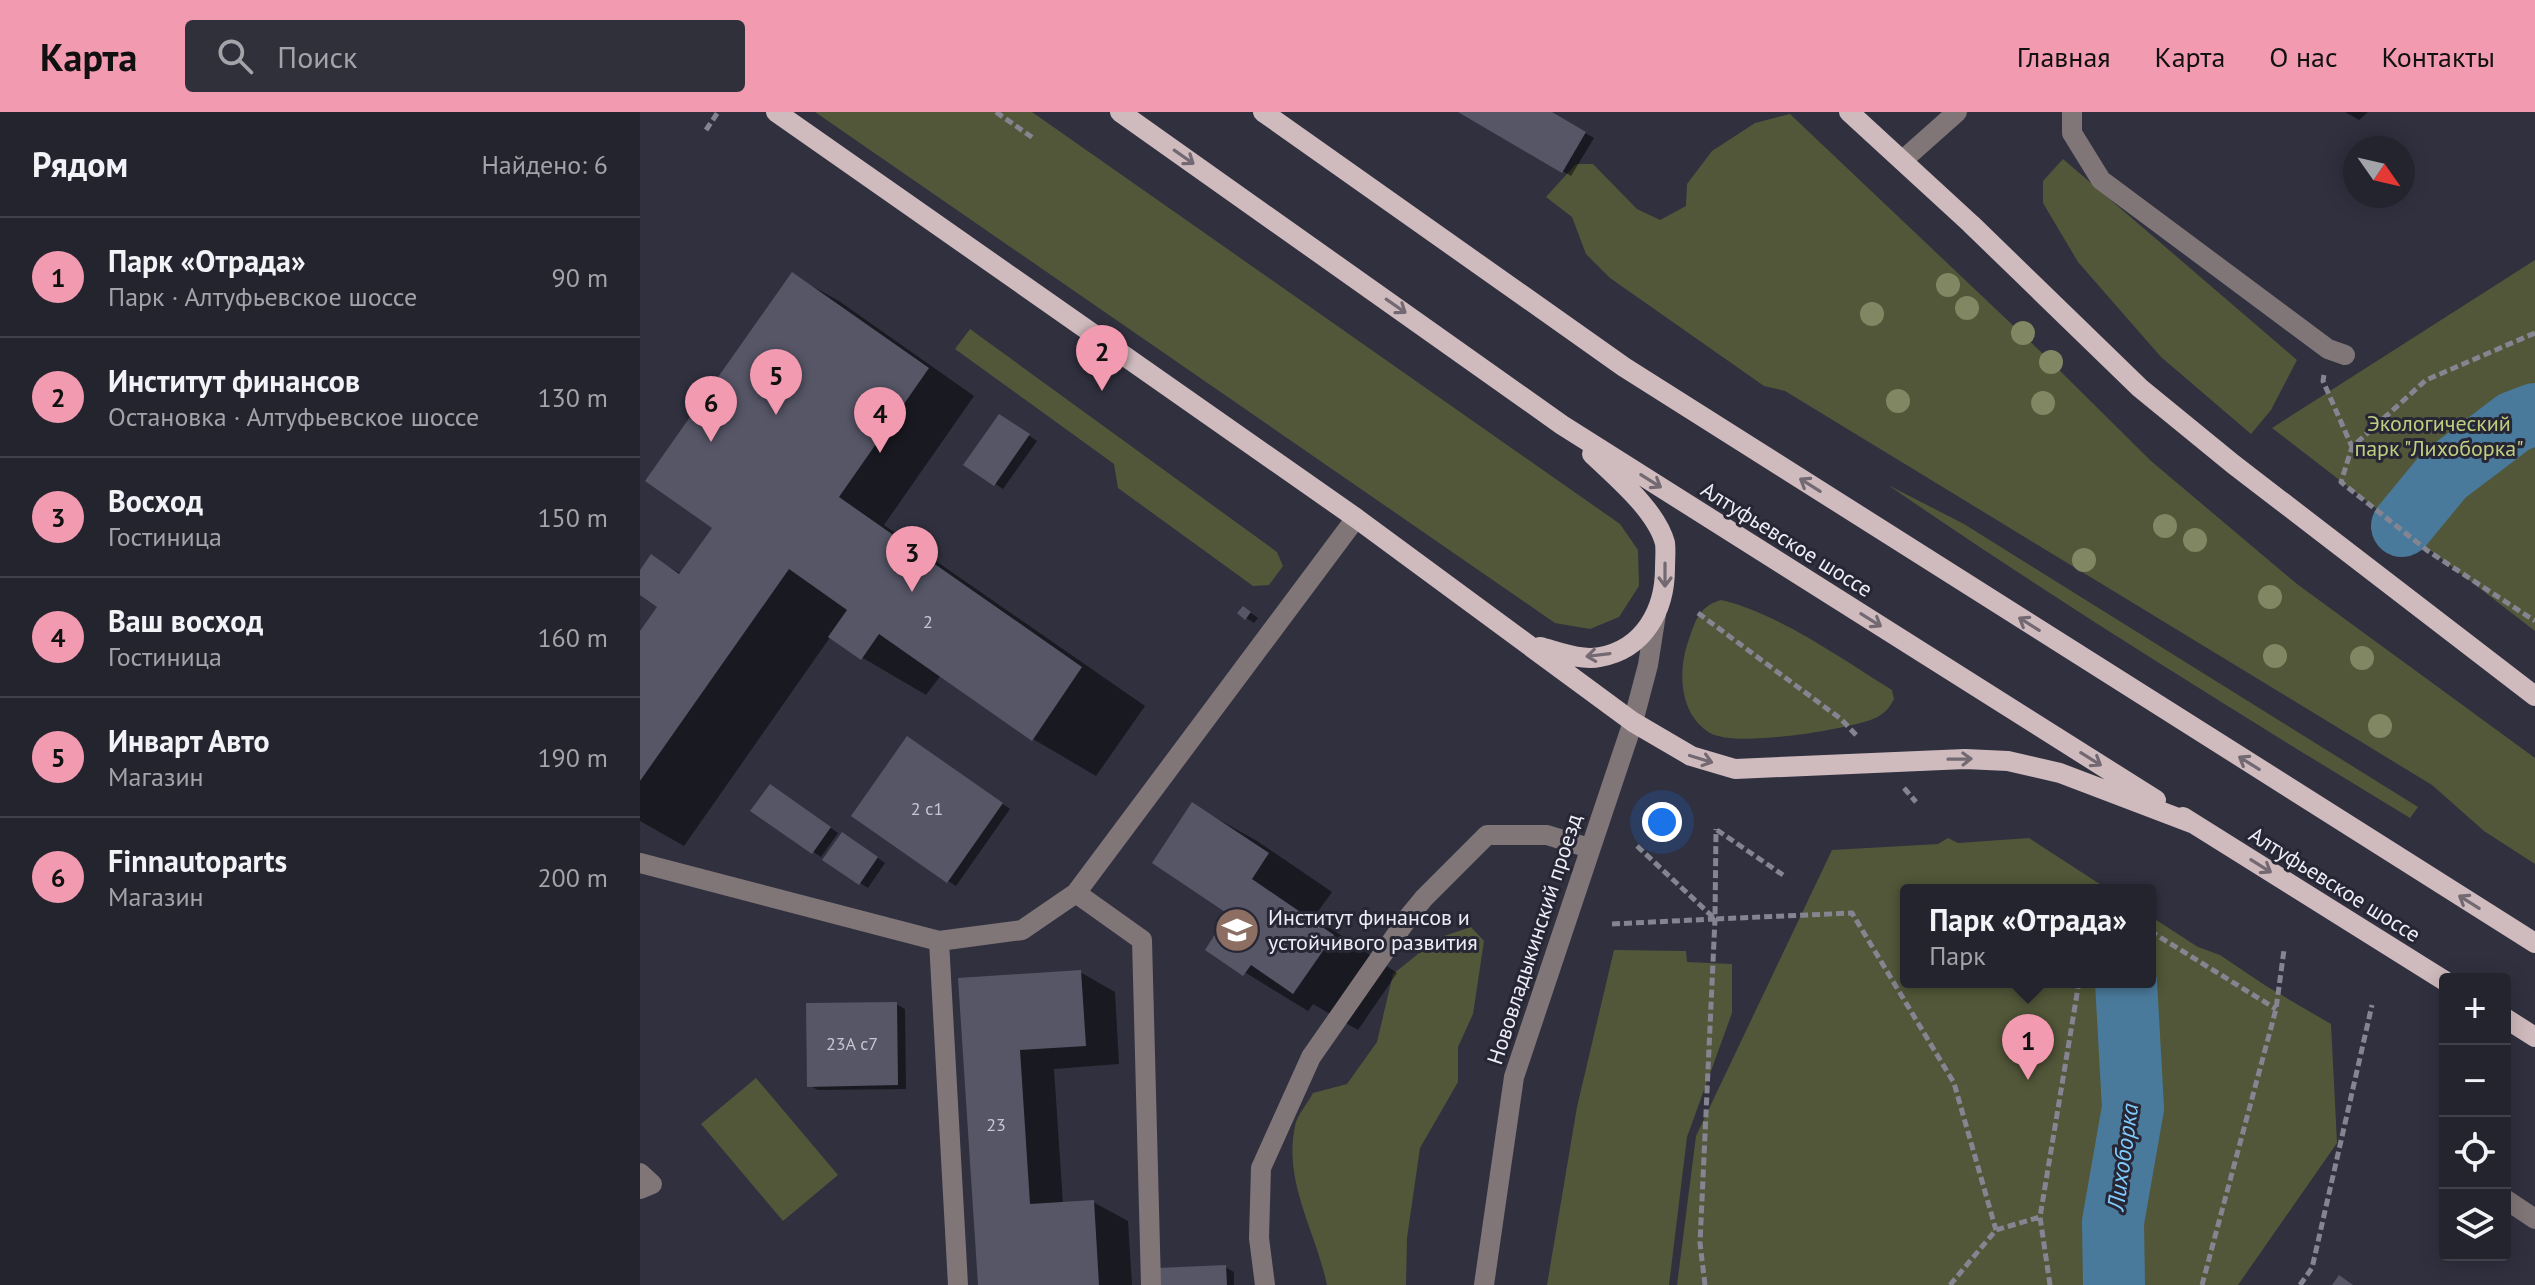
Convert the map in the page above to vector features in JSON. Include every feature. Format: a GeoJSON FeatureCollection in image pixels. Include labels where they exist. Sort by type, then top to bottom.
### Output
{"type":"FeatureCollection","features":[{"type":"Feature","properties":{"kind":"main road"},"geometry":{"type":"LineString","coordinates":[[776,112],[1356,518],[1633,722],[1691,756],[1735,769],[1965,759],[2008,761],[2060,773],[2194,824]]}},
{"type":"Feature","properties":{"kind":"main road","name":"Алтуфьевское шоссе"},"geometry":{"type":"LineString","coordinates":[[1120,112],[1562,425],[2439,977]]}},
{"type":"Feature","properties":{"kind":"main road"},"geometry":{"type":"LineString","coordinates":[[1263,112],[1624,367],[2535,943]]}},
{"type":"Feature","properties":{"kind":"main road"},"geometry":{"type":"LineString","coordinates":[[1849,112],[2140,388],[2182,424],[2535,696]]}},
{"type":"Feature","properties":{"kind":"main road"},"geometry":{"type":"LineString","coordinates":[[1525,642],[1569,655],[1597,658],[1622,651],[1645,634],[1665,589],[1665,543],[1643,503],[1562,425]]}},
{"type":"Feature","properties":{"kind":"main road"},"geometry":{"type":"LineString","coordinates":[[2511,1022],[2535,1037]]}},
{"type":"Feature","properties":{"kind":"street"},"geometry":{"type":"LineString","coordinates":[[1903,160],[1957,112]]}},
{"type":"Feature","properties":{"kind":"street"},"geometry":{"type":"LineString","coordinates":[[2072,112],[2072,133],[2101,180],[2328,349],[2345,355]]}},
{"type":"Feature","properties":{"kind":"street"},"geometry":{"type":"LineString","coordinates":[[640,863],[939,941],[1022,930],[1076,893],[1356,518]]}},
{"type":"Feature","properties":{"kind":"street","name":"Нововладыкинский проезд"},"geometry":{"type":"LineString","coordinates":[[1484,1285],[1514,1077],[1633,722],[1648,665],[1656,614]]}},
{"type":"Feature","properties":{"kind":"street"},"geometry":{"type":"LineString","coordinates":[[1265,1285],[1259,1238],[1261,1168],[1311,1057],[1410,915],[1487,835],[1547,835],[1589,848]]}},
{"type":"Feature","properties":{"kind":"street"},"geometry":{"type":"LineString","coordinates":[[1076,893],[1142,940],[1151,1285]]}},
{"type":"Feature","properties":{"kind":"street"},"geometry":{"type":"LineString","coordinates":[[939,941],[958,1285]]}},
{"type":"Feature","properties":{"kind":"street"},"geometry":{"type":"LineString","coordinates":[[640,1173],[652,1184],[640,1189]]}},
{"type":"Feature","properties":{"kind":"street"},"geometry":{"type":"LineString","coordinates":[[2511,1203],[2535,1219]]}},
{"type":"Feature","properties":{"kind":"path"},"geometry":{"type":"LineString","coordinates":[[706,130],[718,112]]}},
{"type":"Feature","properties":{"kind":"path"},"geometry":{"type":"LineString","coordinates":[[996,112],[1033,138]]}},
{"type":"Feature","properties":{"kind":"path"},"geometry":{"type":"LineString","coordinates":[[2535,333],[2426,380],[2352,447],[2341,482],[2428,551],[2535,621]]}},
{"type":"Feature","properties":{"kind":"path"},"geometry":{"type":"LineString","coordinates":[[2323,381],[2352,447]]}},
{"type":"Feature","properties":{"kind":"path"},"geometry":{"type":"LineString","coordinates":[[1698,613],[1841,719]]}},
{"type":"Feature","properties":{"kind":"path"},"geometry":{"type":"LineString","coordinates":[[1705,1285],[1700,1243],[1715,919],[1716,829],[1783,875]]}},
{"type":"Feature","properties":{"kind":"path"},"geometry":{"type":"LineString","coordinates":[[1637,846],[1715,919]]}},
{"type":"Feature","properties":{"kind":"path"},"geometry":{"type":"LineString","coordinates":[[1612,924],[1852,913],[1954,1083],[1996,1230]]}},
{"type":"Feature","properties":{"kind":"path"},"geometry":{"type":"LineString","coordinates":[[2156,935],[2276,1009]]}},
{"type":"Feature","properties":{"kind":"path"},"geometry":{"type":"LineString","coordinates":[[2202,1285],[2276,1009],[2284,950]]}},
{"type":"Feature","properties":{"kind":"path"},"geometry":{"type":"LineString","coordinates":[[2050,1285],[2040,1217],[2078,988]]}},
{"type":"Feature","properties":{"kind":"path"},"geometry":{"type":"LineString","coordinates":[[2300,1285],[2312,1268],[2372,1005]]}},
{"type":"Feature","properties":{"kind":"path"},"geometry":{"type":"LineString","coordinates":[[1950,1285],[1996,1230],[2040,1217]]}},
{"type":"Feature","properties":{"kind":"green space"},"geometry":{"type":"Polygon","coordinates":[[[815,112],[1032,112],[1620,524],[1638,550],[1639,586],[1619,617],[1590,629],[1555,623],[815,112]]]}},
{"type":"Feature","properties":{"kind":"green space"},"geometry":{"type":"Polygon","coordinates":[[[1790,114],[2151,461],[2297,584],[2535,758],[2535,864],[2484,831],[2432,785],[1785,391],[1764,386],[1610,278],[1586,254],[1572,217],[1546,197],[1576,164],[1593,164],[1637,209],[1660,220],[1686,206],[1687,184],[1712,151],[1755,123],[1790,114]]]}},
{"type":"Feature","properties":{"kind":"green space"},"geometry":{"type":"Polygon","coordinates":[[[2063,159],[2297,360],[2271,410],[2251,434],[2161,357],[2078,262],[2043,203],[2043,181],[2063,159]]]}},
{"type":"Feature","properties":{"kind":"green space","name":"Экологический парк \"Лихоборка\""},"geometry":{"type":"Polygon","coordinates":[[[2535,260],[2535,631],[2272,428],[2535,260]]]}},
{"type":"Feature","properties":{"kind":"green space"},"geometry":{"type":"Polygon","coordinates":[[[970,329],[1277,552],[1283,566],[1269,585],[1253,586],[1118,488],[1114,464],[955,349],[970,329]]]}},
{"type":"Feature","properties":{"kind":"green space"},"geometry":{"type":"Polygon","coordinates":[[[1888,485],[1964,524],[2418,807],[2410,818],[2147,655],[1888,485]]]}},
{"type":"Feature","properties":{"kind":"green space"},"geometry":{"type":"Polygon","coordinates":[[[1721,600],[1764,615],[1831,652],[1892,690],[1892,703],[1883,714],[1873,719],[1816,732],[1742,739],[1710,733],[1692,716],[1687,705],[1683,668],[1687,645],[1698,617],[1707,607],[1721,600]]]}},
{"type":"Feature","properties":{"kind":"green space"},"geometry":{"type":"Polygon","coordinates":[[[1948,838],[1958,843],[2029,838],[2100,884],[1900,884],[1900,988],[2156,988],[2156,920],[2198,947],[2220,955],[2331,1024],[2337,1143],[2238,1285],[1677,1285],[1696,1136],[1832,850],[1938,844],[1948,838]]]}},
{"type":"Feature","properties":{"kind":"green space"},"geometry":{"type":"Polygon","coordinates":[[[1471,927],[1484,941],[1473,1014],[1458,1047],[1458,1082],[1420,1148],[1407,1238],[1406,1285],[1327,1285],[1302,1207],[1293,1167],[1296,1122],[1313,1093],[1347,1084],[1377,1042],[1393,974],[1438,938],[1471,927]]]}},
{"type":"Feature","properties":{"kind":"green space"},"geometry":{"type":"Polygon","coordinates":[[[1614,950],[1686,951],[1687,962],[1732,964],[1732,1013],[1687,1137],[1669,1285],[1547,1285],[1577,1107],[1614,950]]]}},
{"type":"Feature","properties":{"kind":"green space"},"geometry":{"type":"Polygon","coordinates":[[[756,1078],[838,1175],[783,1221],[701,1124],[756,1078]]]}},
{"type":"Feature","properties":{"kind":"building"},"geometry":{"type":"Polygon","coordinates":[[[1458,112],[1552,112],[1586,132],[1562,173],[1458,112]]]}},
{"type":"Feature","properties":{"kind":"building"},"geometry":{"type":"Polygon","coordinates":[[[792,272],[929,368],[839,497],[1082,667],[1032,741],[879,634],[861,660],[828,637],[847,610],[789,569],[640,781],[640,631],[657,607],[640,595],[640,570],[651,554],[679,574],[712,528],[645,481],[792,272]]]}},
{"type":"Feature","properties":{"kind":"building"},"geometry":{"type":"Polygon","coordinates":[[[999,414],[1030,434],[994,486],[963,465],[999,414]]]}},
{"type":"Feature","properties":{"kind":"building"},"geometry":{"type":"Polygon","coordinates":[[[1243,606],[1251,612],[1245,620],[1237,613],[1243,606]]]}},
{"type":"Feature","properties":{"kind":"building"},"geometry":{"type":"Polygon","coordinates":[[[907,736],[1003,803],[947,883],[851,816],[907,736]]]}},
{"type":"Feature","properties":{"kind":"building"},"geometry":{"type":"Polygon","coordinates":[[[770,784],[831,827],[812,854],[750,811],[770,784]]]}},
{"type":"Feature","properties":{"kind":"building"},"geometry":{"type":"Polygon","coordinates":[[[1192,802],[1269,853],[1252,879],[1334,935],[1293,994],[1251,965],[1243,976],[1205,950],[1228,914],[1152,863],[1192,802]]]}},
{"type":"Feature","properties":{"kind":"building"},"geometry":{"type":"Polygon","coordinates":[[[842,832],[878,857],[859,885],[822,860],[842,832]]]}},
{"type":"Feature","properties":{"kind":"building"},"geometry":{"type":"Polygon","coordinates":[[[1081,970],[1086,1046],[1020,1050],[1030,1204],[1094,1200],[1099,1285],[978,1285],[958,978],[1081,970]]]}},
{"type":"Feature","properties":{"kind":"building"},"geometry":{"type":"Polygon","coordinates":[[[897,1002],[898,1085],[807,1087],[806,1003],[897,1002]]]}},
{"type":"Feature","properties":{"kind":"building"},"geometry":{"type":"Polygon","coordinates":[[[1226,1265],[1227,1285],[1159,1285],[1158,1268],[1226,1265]]]}},
{"type":"Feature","properties":{"kind":"building"},"geometry":{"type":"Polygon","coordinates":[[[2339,1275],[2353,1285],[2332,1285],[2339,1275]]]}},
{"type":"Feature","properties":{"kind":"waterway","name":"Лихоборка"},"geometry":{"type":"LineString","coordinates":[[2402,526],[2444,475],[2514,422],[2535,414]]}},
{"type":"Feature","properties":{"kind":"waterway","name":"Лихоборка"},"geometry":{"type":"LineString","coordinates":[[2114,1285],[2113,1222],[2133,1108],[2126,988]]}},
{"type":"Feature","properties":{"kind":"place","name":"Институт финансов"},"geometry":{"type":"Point","coordinates":[1102,391]}},
{"type":"Feature","properties":{"kind":"place","name":"Инварт Авто"},"geometry":{"type":"Point","coordinates":[776,415]}},
{"type":"Feature","properties":{"kind":"place","name":"Finnautoparts"},"geometry":{"type":"Point","coordinates":[711,442]}},
{"type":"Feature","properties":{"kind":"place","name":"Ваш восход"},"geometry":{"type":"Point","coordinates":[880,453]}},
{"type":"Feature","properties":{"kind":"place","name":"Восход"},"geometry":{"type":"Point","coordinates":[912,592]}},
{"type":"Feature","properties":{"kind":"place","name":"Институт финансов и устойчивого развития"},"geometry":{"type":"Point","coordinates":[1237,930]}},
{"type":"Feature","properties":{"kind":"place","name":"Парк «Отрада»"},"geometry":{"type":"Point","coordinates":[2028,1080]}}]}
